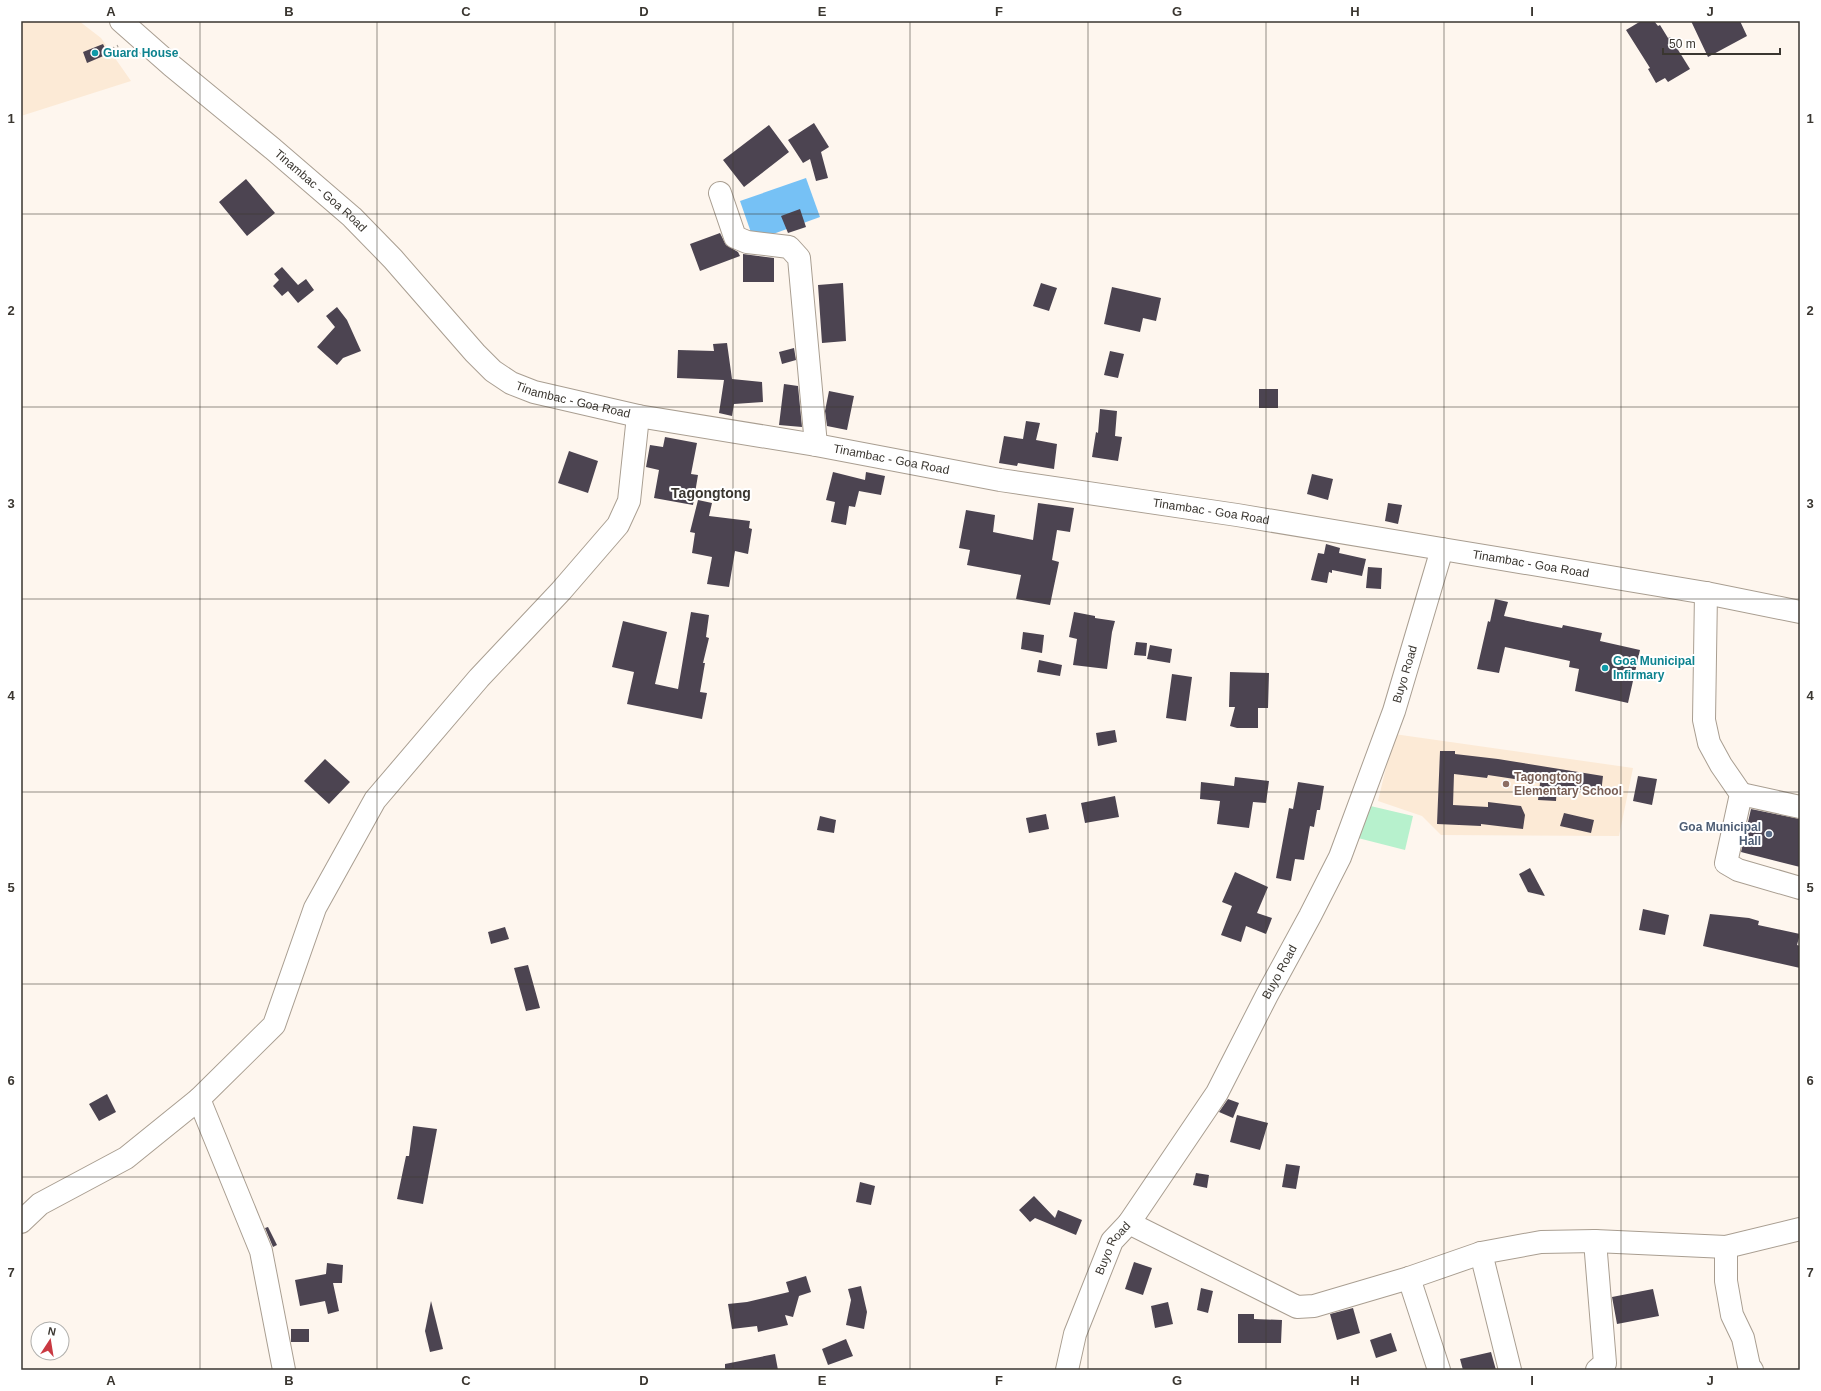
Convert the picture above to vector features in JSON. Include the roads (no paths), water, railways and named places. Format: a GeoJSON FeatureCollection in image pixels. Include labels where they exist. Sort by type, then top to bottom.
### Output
{"type":"FeatureCollection","features":[{"type":"Feature","properties":{"kind":"street","name":"Tinambac - Goa Road"},"geometry":{"type":"LineString","coordinates":[[121,21],[172,66],[274,149],[352,216],[388,254],[475,353],[493,371],[511,383],[534,392],[638,416],[816,445],[1000,480],[1236,515],[1706,593],[1800,612]]}},
{"type":"Feature","properties":{"kind":"street"},"geometry":{"type":"LineString","coordinates":[[720,193],[735,237],[747,242],[790,247],[799,258],[816,445]]}},
{"type":"Feature","properties":{"kind":"street"},"geometry":{"type":"LineString","coordinates":[[21,1222],[40,1204],[126,1158],[199,1099],[274,1025],[315,908],[375,800],[479,678],[561,591],[618,525],[629,501],[638,416]]}},
{"type":"Feature","properties":{"kind":"street","name":"Buyo Road"},"geometry":{"type":"LineString","coordinates":[[1067,1370],[1075,1334],[1112,1240],[1129,1223],[1217,1093],[1340,856],[1394,711],[1442,549]]}},
{"type":"Feature","properties":{"kind":"street"},"geometry":{"type":"LineString","coordinates":[[1706,593],[1704,720],[1709,743],[1721,765],[1741,794],[1800,807]]}},
{"type":"Feature","properties":{"kind":"street"},"geometry":{"type":"LineString","coordinates":[[1741,794],[1726,863],[1738,870],[1800,888]]}},
{"type":"Feature","properties":{"kind":"street"},"geometry":{"type":"LineString","coordinates":[[199,1099],[261,1251],[284,1370]]}},
{"type":"Feature","properties":{"kind":"street"},"geometry":{"type":"LineString","coordinates":[[1129,1223],[1297,1306],[1314,1306],[1409,1278],[1481,1253],[1541,1242],[1595,1241],[1726,1248],[1800,1229]]}},
{"type":"Feature","properties":{"kind":"street"},"geometry":{"type":"LineString","coordinates":[[1595,1241],[1604,1363],[1597,1370]]}},
{"type":"Feature","properties":{"kind":"street"},"geometry":{"type":"LineString","coordinates":[[1726,1248],[1726,1281],[1732,1315],[1743,1338],[1749,1366],[1752,1370]]}},
{"type":"Feature","properties":{"kind":"street"},"geometry":{"type":"LineString","coordinates":[[1481,1253],[1510,1370]]}},
{"type":"Feature","properties":{"kind":"street"},"geometry":{"type":"LineString","coordinates":[[1409,1278],[1439,1370]]}},
{"type":"Feature","properties":{"kind":"water"},"geometry":{"type":"Polygon","coordinates":[[[806,178],[820,217],[754,241],[740,201],[806,178]]]}},
{"type":"Feature","properties":{"kind":"place","name":"Guard House"},"geometry":{"type":"Point","coordinates":[95,53]}},
{"type":"Feature","properties":{"kind":"place","name":"Goa Municipal Infirmary"},"geometry":{"type":"Point","coordinates":[1605,668]}},
{"type":"Feature","properties":{"kind":"place","name":"Tagongtong Elementary School"},"geometry":{"type":"Point","coordinates":[1506,784]}},
{"type":"Feature","properties":{"kind":"place","name":"Goa Municipal Hall"},"geometry":{"type":"Point","coordinates":[1769,834]}},
{"type":"Feature","properties":{"kind":"district","name":"Tagongtong"},"geometry":{"type":"Point","coordinates":[711,493]}}]}
